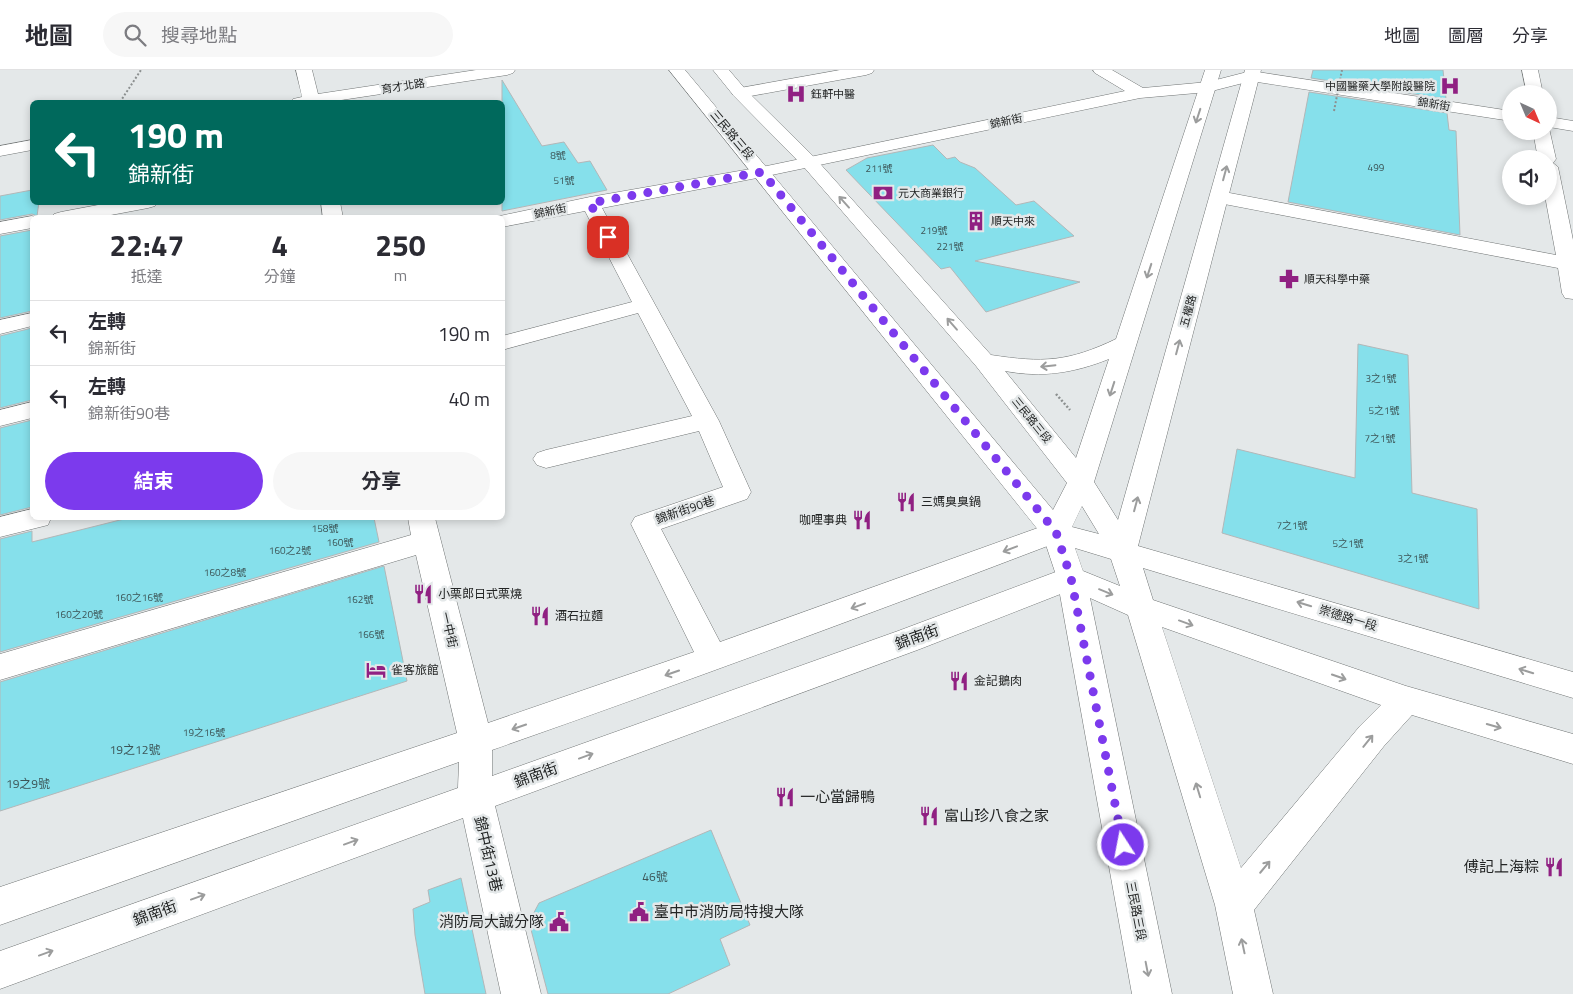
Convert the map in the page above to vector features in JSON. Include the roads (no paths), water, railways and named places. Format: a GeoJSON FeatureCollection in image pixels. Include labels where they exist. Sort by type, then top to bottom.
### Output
{"type":"FeatureCollection","features":[{"type":"Feature","properties":{"kind":"main road"},"geometry":{"type":"LineString","coordinates":[[304,70],[307,100]]}},
{"type":"Feature","properties":{"kind":"main road","name":"育才北路"},"geometry":{"type":"LineString","coordinates":[[320,100],[507,70]]}},
{"type":"Feature","properties":{"kind":"main road","name":"三民路三段"},"geometry":{"type":"LineString","coordinates":[[677,70],[1056,532],[1071,578],[1152,994]]}},
{"type":"Feature","properties":{"kind":"main road","name":"三民路三段"},"geometry":{"type":"LineString","coordinates":[[721,70],[809,162],[984,361],[1081,482],[1123,551],[1140,606]]}},
{"type":"Feature","properties":{"kind":"main road"},"geometry":{"type":"LineString","coordinates":[[740,92],[866,70]]}},
{"type":"Feature","properties":{"kind":"main road"},"geometry":{"type":"LineString","coordinates":[[1101,70],[1140,93]]}},
{"type":"Feature","properties":{"kind":"main road"},"geometry":{"type":"LineString","coordinates":[[1530,70],[1533,85]]}},
{"type":"Feature","properties":{"kind":"main road","name":"錦新街"},"geometry":{"type":"LineString","coordinates":[[505,220],[762,172],[1140,93],[1252,73],[1502,115]]}},
{"type":"Feature","properties":{"kind":"main road","name":"五權路"},"geometry":{"type":"LineString","coordinates":[[1123,551],[1252,73]]}},
{"type":"Feature","properties":{"kind":"main road"},"geometry":{"type":"LineString","coordinates":[[0,906],[476,742],[1056,532],[1081,482],[1211,79]]}},
{"type":"Feature","properties":{"kind":"main road"},"geometry":{"type":"LineString","coordinates":[[1558,124],[1573,126]]}},
{"type":"Feature","properties":{"kind":"main road"},"geometry":{"type":"LineString","coordinates":[[0,151],[30,146]]}},
{"type":"Feature","properties":{"kind":"main road"},"geometry":{"type":"LineString","coordinates":[[1219,197],[1568,264]]}},
{"type":"Feature","properties":{"kind":"main road","name":"錦新街90巷"},"geometry":{"type":"LineString","coordinates":[[590,203],[707,421],[738,492],[645,524],[712,658]]}},
{"type":"Feature","properties":{"kind":"main road"},"geometry":{"type":"LineString","coordinates":[[77,215],[132,205]]}},
{"type":"Feature","properties":{"kind":"main road"},"geometry":{"type":"LineString","coordinates":[[1556,205],[1573,293]]}},
{"type":"Feature","properties":{"kind":"main road"},"geometry":{"type":"LineString","coordinates":[[0,228],[30,222]]}},
{"type":"Feature","properties":{"kind":"main road"},"geometry":{"type":"LineString","coordinates":[[505,342],[645,305]]}},
{"type":"Feature","properties":{"kind":"main road"},"geometry":{"type":"LineString","coordinates":[[0,327],[30,320]]}},
{"type":"Feature","properties":{"kind":"main road"},"geometry":{"type":"LineString","coordinates":[[984,361],[1034,368],[1076,364],[1103,355],[1127,342]]}},
{"type":"Feature","properties":{"kind":"main road"},"geometry":{"type":"LineString","coordinates":[[0,418],[30,410]]}},
{"type":"Feature","properties":{"kind":"main road"},"geometry":{"type":"LineString","coordinates":[[546,459],[707,421]]}},
{"type":"Feature","properties":{"kind":"main road"},"geometry":{"type":"LineString","coordinates":[[0,527],[30,520]]}},
{"type":"Feature","properties":{"kind":"main road"},"geometry":{"type":"LineString","coordinates":[[0,667],[425,530]]}},
{"type":"Feature","properties":{"kind":"main road","name":"一中街"},"geometry":{"type":"LineString","coordinates":[[425,530],[476,742]]}},
{"type":"Feature","properties":{"kind":"main road","name":"崇德路一段"},"geometry":{"type":"LineString","coordinates":[[1056,532],[1573,685]]}},
{"type":"Feature","properties":{"kind":"main road","name":"錦南街"},"geometry":{"type":"LineString","coordinates":[[0,970],[909,640],[1071,578],[1123,551]]}},
{"type":"Feature","properties":{"kind":"main road"},"geometry":{"type":"LineString","coordinates":[[1071,578],[1140,606],[1406,700],[1573,749]]}},
{"type":"Feature","properties":{"kind":"main road"},"geometry":{"type":"LineString","coordinates":[[1140,606],[1234,905],[1253,994]]}},
{"type":"Feature","properties":{"kind":"main road"},"geometry":{"type":"LineString","coordinates":[[1234,905],[1372,736],[1406,700]]}},
{"type":"Feature","properties":{"kind":"main road","name":"錦中街13巷"},"geometry":{"type":"LineString","coordinates":[[476,742],[475,796],[521,994]]}},
{"type":"Feature","properties":{"kind":"place","name":"中國醫藥大學附設醫院"},"geometry":{"type":"Point","coordinates":[1450,86]}},
{"type":"Feature","properties":{"kind":"place","name":"鈺軒中醫"},"geometry":{"type":"Point","coordinates":[796,94]}},
{"type":"Feature","properties":{"kind":"place","name":"元大商業銀行"},"geometry":{"type":"Point","coordinates":[883,193]}},
{"type":"Feature","properties":{"kind":"place","name":"順天中來"},"geometry":{"type":"Point","coordinates":[976,221]}},
{"type":"Feature","properties":{"kind":"place","name":"順天科學中藥"},"geometry":{"type":"Point","coordinates":[1289,279]}},
{"type":"Feature","properties":{"kind":"place","name":"三媽臭臭鍋"},"geometry":{"type":"Point","coordinates":[906,502]}},
{"type":"Feature","properties":{"kind":"place","name":"咖哩事典"},"geometry":{"type":"Point","coordinates":[862,520]}},
{"type":"Feature","properties":{"kind":"place","name":"小栗郎日式栗燒"},"geometry":{"type":"Point","coordinates":[423,594]}},
{"type":"Feature","properties":{"kind":"place","name":"酒石拉麵"},"geometry":{"type":"Point","coordinates":[540,616]}},
{"type":"Feature","properties":{"kind":"place","name":"雀客旅館"},"geometry":{"type":"Point","coordinates":[376,670]}},
{"type":"Feature","properties":{"kind":"place","name":"金記鵝肉"},"geometry":{"type":"Point","coordinates":[959,681]}},
{"type":"Feature","properties":{"kind":"place","name":"一心當歸鴨"},"geometry":{"type":"Point","coordinates":[785,797]}},
{"type":"Feature","properties":{"kind":"place","name":"富山珍八食之家"},"geometry":{"type":"Point","coordinates":[929,816]}},
{"type":"Feature","properties":{"kind":"place","name":"傅記上海粽"},"geometry":{"type":"Point","coordinates":[1554,867]}},
{"type":"Feature","properties":{"kind":"place","name":"臺中市消防局特搜大隊"},"geometry":{"type":"Point","coordinates":[639,912]}},
{"type":"Feature","properties":{"kind":"place","name":"消防局大誠分隊"},"geometry":{"type":"Point","coordinates":[559,922]}}]}
